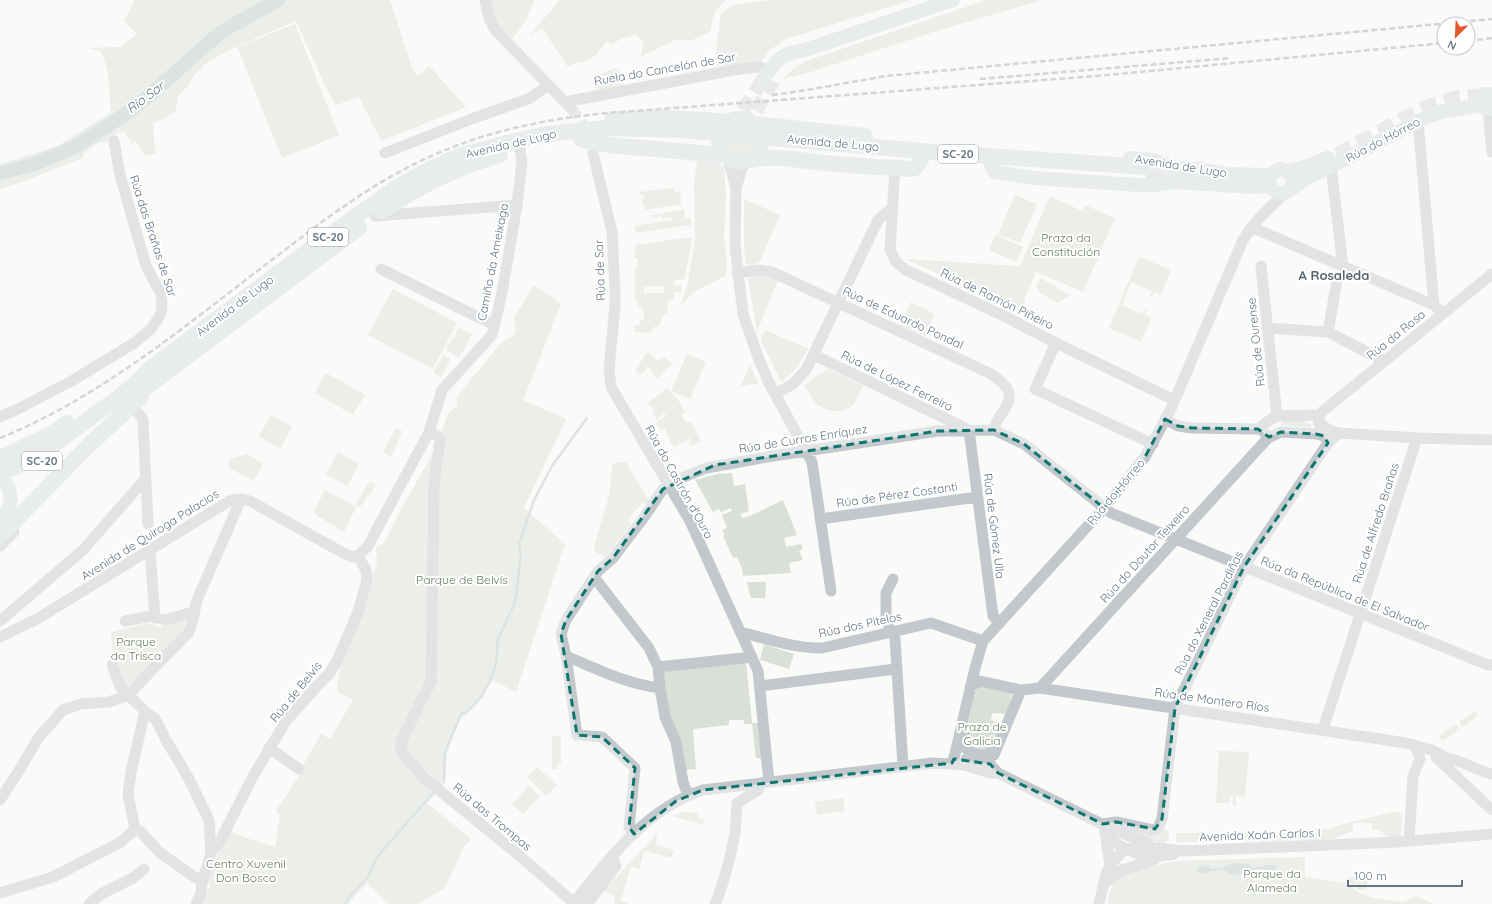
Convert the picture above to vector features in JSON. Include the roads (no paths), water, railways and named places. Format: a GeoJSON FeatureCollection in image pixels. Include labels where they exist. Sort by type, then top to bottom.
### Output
{"type":"FeatureCollection","features":[{"type":"Feature","properties":{"kind":"highway"},"geometry":{"type":"LineString","coordinates":[[459,156],[495,141],[537,130],[631,118],[662,117],[745,118],[892,139],[922,153]]}},
{"type":"Feature","properties":{"kind":"highway","name":"Avenida de Lugo"},"geometry":{"type":"LineString","coordinates":[[0,473],[36,456],[55,444],[136,385],[147,371],[328,236],[396,188],[422,173],[459,156],[510,142],[547,134],[607,128],[771,143],[945,153],[1146,172],[991,166],[922,153]]}},
{"type":"Feature","properties":{"kind":"highway","name":"Avenida de Lugo"},"geometry":{"type":"LineString","coordinates":[[0,482],[27,470],[81,435],[375,216],[400,199],[441,177],[481,161],[520,149],[554,143],[581,139],[679,135]]}},
{"type":"Feature","properties":{"kind":"highway"},"geometry":{"type":"LineString","coordinates":[[771,143],[822,137],[922,153],[945,153]]}},
{"type":"Feature","properties":{"kind":"highway"},"geometry":{"type":"LineString","coordinates":[[581,139],[594,143],[610,144],[629,148],[664,150],[726,157]]}},
{"type":"Feature","properties":{"kind":"highway"},"geometry":{"type":"LineString","coordinates":[[749,161],[762,158],[895,168],[915,168],[922,153]]}},
{"type":"Feature","properties":{"kind":"highway"},"geometry":{"type":"LineString","coordinates":[[0,458],[51,434],[98,404],[132,379],[147,371]]}},
{"type":"Feature","properties":{"kind":"highway"},"geometry":{"type":"LineString","coordinates":[[0,536],[72,462],[140,398],[142,391]]}},
{"type":"Feature","properties":{"kind":"highway"},"geometry":{"type":"LineString","coordinates":[[4,513],[15,509],[52,474],[72,462]]}},
{"type":"Feature","properties":{"kind":"highway"},"geometry":{"type":"LineString","coordinates":[[30,494],[36,494],[48,482],[56,480]]}},
{"type":"Feature","properties":{"kind":"main road"},"geometry":{"type":"LineString","coordinates":[[770,75],[779,59],[789,53],[805,50],[953,0]]}},
{"type":"Feature","properties":{"kind":"main road","name":"Rúa do Hórreo"},"geometry":{"type":"LineString","coordinates":[[1287,171],[1312,165],[1334,156],[1422,110],[1447,102],[1487,103]]}},
{"type":"Feature","properties":{"kind":"main road","name":"Rúa do Hórreo"},"geometry":{"type":"LineString","coordinates":[[1288,191],[1305,179],[1418,121],[1440,112],[1487,103]]}},
{"type":"Feature","properties":{"kind":"main road"},"geometry":{"type":"LineString","coordinates":[[745,118],[760,130],[762,143],[759,153],[749,161],[735,162],[726,157],[720,149],[718,138],[722,127],[745,118]]}},
{"type":"Feature","properties":{"kind":"main road","name":"Avenida de Lugo"},"geometry":{"type":"LineString","coordinates":[[922,153],[1153,160],[1177,168],[1198,169],[1271,183]]}},
{"type":"Feature","properties":{"kind":"main road","name":"Avenida de Lugo"},"geometry":{"type":"LineString","coordinates":[[991,166],[995,172],[1034,178],[1153,186],[1175,182],[1251,188],[1271,183]]}},
{"type":"Feature","properties":{"kind":"main road"},"geometry":{"type":"LineString","coordinates":[[1278,170],[1287,171],[1291,174],[1293,185],[1288,191],[1278,193],[1271,183],[1278,170]]}},
{"type":"Feature","properties":{"kind":"main road"},"geometry":{"type":"LineString","coordinates":[[0,478],[8,488],[4,513]]}},
{"type":"Feature","properties":{"kind":"street"},"geometry":{"type":"LineString","coordinates":[[385,153],[474,118],[528,99],[549,85],[495,30],[489,18],[485,0]]}},
{"type":"Feature","properties":{"kind":"street","name":"Ruela do Cancelón de Sar"},"geometry":{"type":"LineString","coordinates":[[549,85],[568,105],[732,70],[759,67],[770,75]]}},
{"type":"Feature","properties":{"kind":"street"},"geometry":{"type":"LineString","coordinates":[[1487,103],[1492,152]]}},
{"type":"Feature","properties":{"kind":"street"},"geometry":{"type":"LineString","coordinates":[[1418,121],[1434,305]]}},
{"type":"Feature","properties":{"kind":"street","name":"Rúa das Brañas de Sar"},"geometry":{"type":"LineString","coordinates":[[0,417],[75,379],[124,349],[152,329],[161,314],[161,294],[146,266],[120,175],[114,141]]}},
{"type":"Feature","properties":{"kind":"street","name":"Camiño da Ameixaga"},"geometry":{"type":"LineString","coordinates":[[358,556],[368,546],[429,432],[442,390],[492,335],[502,294],[518,205],[522,163],[520,149]]}},
{"type":"Feature","properties":{"kind":"street","name":"Rúa de Sar"},"geometry":{"type":"LineString","coordinates":[[593,153],[612,232],[615,296],[609,369],[611,387]]}},
{"type":"Feature","properties":{"kind":"street"},"geometry":{"type":"LineString","coordinates":[[726,157],[736,188]]}},
{"type":"Feature","properties":{"kind":"street"},"geometry":{"type":"LineString","coordinates":[[749,161],[742,168],[736,188],[735,245],[743,314],[769,383],[812,462],[832,591]]}},
{"type":"Feature","properties":{"kind":"street"},"geometry":{"type":"LineString","coordinates":[[1331,166],[1342,267]]}},
{"type":"Feature","properties":{"kind":"street","name":"Rúa de Ramón Piñeiro"},"geometry":{"type":"LineString","coordinates":[[895,168],[890,250],[896,262],[906,270],[1004,316],[1174,400]]}},
{"type":"Feature","properties":{"kind":"street","name":"Rúa do Hórreo"},"geometry":{"type":"LineString","coordinates":[[1265,210],[1271,183]]}},
{"type":"Feature","properties":{"kind":"street","name":"Rúa do Hórreo"},"geometry":{"type":"LineString","coordinates":[[959,761],[970,688],[983,641],[1104,508],[1145,457],[1165,420],[1243,240],[1251,227],[1265,210],[1288,191]]}},
{"type":"Feature","properties":{"kind":"street"},"geometry":{"type":"LineString","coordinates":[[375,216],[518,205]]}},
{"type":"Feature","properties":{"kind":"street"},"geometry":{"type":"LineString","coordinates":[[775,394],[793,384],[803,375],[878,220],[892,208]]}},
{"type":"Feature","properties":{"kind":"street"},"geometry":{"type":"LineString","coordinates":[[1251,227],[1434,305],[1442,313]]}},
{"type":"Feature","properties":{"kind":"street","name":"Rúa de Ourense"},"geometry":{"type":"LineString","coordinates":[[1262,266],[1277,416]]}},
{"type":"Feature","properties":{"kind":"street"},"geometry":{"type":"LineString","coordinates":[[381,269],[494,325]]}},
{"type":"Feature","properties":{"kind":"street","name":"Rúa de Eduardo Pondal"},"geometry":{"type":"LineString","coordinates":[[737,272],[758,270],[772,272],[989,372],[997,378],[1010,393],[1010,398],[1006,408],[994,424],[994,430]]}},
{"type":"Feature","properties":{"kind":"street","name":"Rúa da Rosa"},"geometry":{"type":"LineString","coordinates":[[1319,420],[1323,411],[1492,274]]}},
{"type":"Feature","properties":{"kind":"street"},"geometry":{"type":"LineString","coordinates":[[1328,332],[1337,280]]}},
{"type":"Feature","properties":{"kind":"street"},"geometry":{"type":"LineString","coordinates":[[1268,328],[1328,332],[1384,361]]}},
{"type":"Feature","properties":{"kind":"street"},"geometry":{"type":"LineString","coordinates":[[1056,343],[1035,388],[1153,444]]}},
{"type":"Feature","properties":{"kind":"street","name":"Rúa de López Ferreiro"},"geometry":{"type":"LineString","coordinates":[[814,355],[947,425]]}},
{"type":"Feature","properties":{"kind":"street","name":"Rúa do Castrón d'Ouro"},"geometry":{"type":"LineString","coordinates":[[611,387],[690,521],[758,671],[765,783]]}},
{"type":"Feature","properties":{"kind":"street"},"geometry":{"type":"LineString","coordinates":[[0,546],[116,428],[130,406],[143,420],[148,524]]}},
{"type":"Feature","properties":{"kind":"street"},"geometry":{"type":"LineString","coordinates":[[1258,429],[1277,416],[1314,415],[1334,431],[1417,438],[1492,440]]}},
{"type":"Feature","properties":{"kind":"street"},"geometry":{"type":"LineString","coordinates":[[1165,420],[1178,426],[1186,427],[1258,429],[1263,431],[1268,438],[1281,432],[1316,434],[1324,436],[1328,443]]}},
{"type":"Feature","properties":{"kind":"street"},"geometry":{"type":"LineString","coordinates":[[1316,434],[1319,420]]}},
{"type":"Feature","properties":{"kind":"street","name":"Rúa de Curros Enríquez"},"geometry":{"type":"LineString","coordinates":[[668,484],[715,465],[807,451],[947,425],[974,432],[994,430]]}},
{"type":"Feature","properties":{"kind":"street","name":"Rúa de Gómez Ulla"},"geometry":{"type":"LineString","coordinates":[[969,430],[993,616],[1000,623]]}},
{"type":"Feature","properties":{"kind":"street","name":"Rúa da República de El Salvador"},"geometry":{"type":"LineString","coordinates":[[994,430],[1024,444],[1112,513],[1490,665]]}},
{"type":"Feature","properties":{"kind":"street","name":"Rúa do Xeneral Pardiñas"},"geometry":{"type":"LineString","coordinates":[[1103,824],[1112,822],[1153,830],[1158,828],[1162,819],[1175,708],[1244,567],[1328,443],[1334,431]]}},
{"type":"Feature","properties":{"kind":"street","name":"Rúa das Trompas"},"geometry":{"type":"LineString","coordinates":[[429,432],[438,436],[440,439],[434,483],[431,682],[401,742],[401,751],[424,778],[515,852],[573,904]]}},
{"type":"Feature","properties":{"kind":"street","name":"Rúa do Doutor Teixeiro"},"geometry":{"type":"LineString","coordinates":[[1040,688],[1268,438]]}},
{"type":"Feature","properties":{"kind":"street","name":"Rúa de Alfredo Brañas"},"geometry":{"type":"LineString","coordinates":[[1323,729],[1417,438]]}},
{"type":"Feature","properties":{"kind":"street"},"geometry":{"type":"LineString","coordinates":[[0,621],[83,550],[146,478]]}},
{"type":"Feature","properties":{"kind":"street"},"geometry":{"type":"LineString","coordinates":[[634,834],[629,827],[635,768],[602,737],[577,735],[566,656],[561,634],[566,620],[594,576],[612,558],[668,484]]}},
{"type":"Feature","properties":{"kind":"street","name":"Rúa de Pérez Costanti"},"geometry":{"type":"LineString","coordinates":[[820,519],[977,497]]}},
{"type":"Feature","properties":{"kind":"street"},"geometry":{"type":"LineString","coordinates":[[0,800],[39,737],[63,710],[81,704],[109,702],[128,695],[188,633],[192,624],[193,612],[197,600],[241,499],[250,501],[345,554],[353,557],[358,556]]}},
{"type":"Feature","properties":{"kind":"street","name":"Avenida de Quiroga Palacios"},"geometry":{"type":"LineString","coordinates":[[0,637],[37,619],[227,502],[241,499]]}},
{"type":"Feature","properties":{"kind":"street"},"geometry":{"type":"LineString","coordinates":[[150,550],[155,618]]}},
{"type":"Feature","properties":{"kind":"street","name":"Rúa de Belvís"},"geometry":{"type":"LineString","coordinates":[[196,904],[201,893],[202,882],[211,853],[220,841],[269,748],[286,721],[329,674],[337,661],[358,612],[367,580],[366,570],[358,556]]}},
{"type":"Feature","properties":{"kind":"street"},"geometry":{"type":"LineString","coordinates":[[594,576],[650,648],[658,667],[665,717],[676,742],[683,782],[688,795]]}},
{"type":"Feature","properties":{"kind":"street"},"geometry":{"type":"LineString","coordinates":[[893,579],[886,593],[886,616],[893,636],[903,766]]}},
{"type":"Feature","properties":{"kind":"street"},"geometry":{"type":"LineString","coordinates":[[125,621],[151,616],[165,620],[193,612]]}},
{"type":"Feature","properties":{"kind":"street","name":"Rúa dos Pitelos"},"geometry":{"type":"LineString","coordinates":[[741,632],[782,643],[817,648],[893,636],[931,623],[983,641]]}},
{"type":"Feature","properties":{"kind":"street"},"geometry":{"type":"LineString","coordinates":[[566,656],[642,686],[660,688]]}},
{"type":"Feature","properties":{"kind":"street"},"geometry":{"type":"LineString","coordinates":[[658,667],[752,657]]}},
{"type":"Feature","properties":{"kind":"street"},"geometry":{"type":"LineString","coordinates":[[112,665],[121,688],[156,720],[189,780],[209,820],[211,853]]}},
{"type":"Feature","properties":{"kind":"street"},"geometry":{"type":"LineString","coordinates":[[760,686],[896,669]]}},
{"type":"Feature","properties":{"kind":"street","name":"Rúa de Montero Ríos"},"geometry":{"type":"LineString","coordinates":[[970,688],[980,681],[1021,690],[1040,688],[1323,729],[1414,745],[1432,750],[1447,762],[1492,810]]}},
{"type":"Feature","properties":{"kind":"street"},"geometry":{"type":"LineString","coordinates":[[970,688],[974,693],[963,738],[963,746],[971,752],[985,756],[991,754],[996,748]]}},
{"type":"Feature","properties":{"kind":"street"},"geometry":{"type":"LineString","coordinates":[[990,764],[1021,690]]}},
{"type":"Feature","properties":{"kind":"street"},"geometry":{"type":"LineString","coordinates":[[135,829],[128,795],[131,772],[145,711]]}},
{"type":"Feature","properties":{"kind":"street"},"geometry":{"type":"LineString","coordinates":[[1409,841],[1413,776],[1420,759],[1414,745]]}},
{"type":"Feature","properties":{"kind":"street"},"geometry":{"type":"LineString","coordinates":[[269,748],[299,769]]}},
{"type":"Feature","properties":{"kind":"street"},"geometry":{"type":"LineString","coordinates":[[1420,759],[1432,756],[1440,760],[1492,774]]}},
{"type":"Feature","properties":{"kind":"street"},"geometry":{"type":"LineString","coordinates":[[573,904],[612,856],[634,834],[665,808],[688,795],[703,790],[972,759],[990,764],[998,773],[1120,833],[1143,842],[1167,847],[1171,850]]}},
{"type":"Feature","properties":{"kind":"street"},"geometry":{"type":"LineString","coordinates":[[959,761],[990,773],[998,773]]}},
{"type":"Feature","properties":{"kind":"street"},"geometry":{"type":"LineString","coordinates":[[715,904],[726,866],[736,821],[736,803],[758,790],[765,783]]}},
{"type":"Feature","properties":{"kind":"street"},"geometry":{"type":"LineString","coordinates":[[1103,824],[1115,868]]}},
{"type":"Feature","properties":{"kind":"street"},"geometry":{"type":"LineString","coordinates":[[135,829],[141,832],[160,852],[202,882]]}},
{"type":"Feature","properties":{"kind":"street"},"geometry":{"type":"LineString","coordinates":[[0,893],[53,877],[120,842],[135,829]]}},
{"type":"Feature","properties":{"kind":"street"},"geometry":{"type":"LineString","coordinates":[[1099,904],[1105,883],[1115,868],[1126,861],[1128,856],[1125,840],[1120,833]]}},
{"type":"Feature","properties":{"kind":"street","name":"Avenida Xoán Carlos I"},"geometry":{"type":"LineString","coordinates":[[1185,851],[1398,842],[1492,834]]}},
{"type":"Feature","properties":{"kind":"street"},"geometry":{"type":"LineString","coordinates":[[1106,837],[1134,854],[1161,857]]}},
{"type":"Feature","properties":{"kind":"street"},"geometry":{"type":"LineString","coordinates":[[1127,850],[1136,846],[1185,851]]}},
{"type":"Feature","properties":{"kind":"street"},"geometry":{"type":"LineString","coordinates":[[1115,868],[1185,851]]}},
{"type":"Feature","properties":{"kind":"street"},"geometry":{"type":"LineString","coordinates":[[587,904],[616,866],[612,856]]}},
{"type":"Feature","properties":{"kind":"street"},"geometry":{"type":"LineString","coordinates":[[89,904],[102,894],[133,878],[144,869]]}},
{"type":"Feature","properties":{"kind":"waterway","name":"Río Sar"},"geometry":{"type":"LineString","coordinates":[[0,173],[32,165],[77,146],[124,115],[151,94],[221,32],[278,0]]}},
{"type":"Feature","properties":{"kind":"waterway"},"geometry":{"type":"LineString","coordinates":[[444,782],[445,752],[461,714],[467,712],[481,697],[489,683],[496,664],[498,639],[514,605],[516,595],[521,555],[519,544],[534,500],[552,466],[587,418]]}},
{"type":"Feature","properties":{"kind":"waterway"},"geometry":{"type":"LineString","coordinates":[[345,904],[349,897],[368,877],[377,857],[434,792]]}},
{"type":"Feature","properties":{"kind":"tunnel"},"geometry":{"type":"LineString","coordinates":[[756,111],[776,77]]}},
{"type":"Feature","properties":{"kind":"tunnel"},"geometry":{"type":"LineString","coordinates":[[743,110],[763,79]]}},
{"type":"Feature","properties":{"kind":"tunnel"},"geometry":{"type":"LineString","coordinates":[[1315,164],[1336,156],[1423,109],[1453,99],[1492,95]]}},
{"type":"Feature","properties":{"kind":"tunnel"},"geometry":{"type":"LineString","coordinates":[[571,108],[580,120],[588,135]]}},
{"type":"Feature","properties":{"kind":"tunnel"},"geometry":{"type":"LineString","coordinates":[[1146,177],[1177,179]]}},
{"type":"Feature","properties":{"kind":"railway"},"geometry":{"type":"LineString","coordinates":[[772,95],[886,76],[1492,19]]}},
{"type":"Feature","properties":{"kind":"railway"},"geometry":{"type":"LineString","coordinates":[[1476,40],[1492,38]]}},
{"type":"Feature","properties":{"kind":"railway"},"geometry":{"type":"LineString","coordinates":[[0,438],[38,421],[111,379],[180,330],[315,227],[368,190],[425,159],[469,141],[491,134],[537,123],[608,113],[1097,76],[1436,44]]}},
{"type":"Feature","properties":{"kind":"railway"},"geometry":{"type":"LineString","coordinates":[[980,79],[1231,58]]}},
{"type":"Feature","properties":{"kind":"district","name":"A Rosaleda"},"geometry":{"type":"Point","coordinates":[1334,275]}},
{"type":"Feature","properties":{"kind":"park label","name":"Praza da Constitución"},"geometry":{"type":"Point","coordinates":[1066,245]}},
{"type":"Feature","properties":{"kind":"park label","name":"Parque de Belvís"},"geometry":{"type":"Point","coordinates":[462,580]}},
{"type":"Feature","properties":{"kind":"park label","name":"Parque da Trisca"},"geometry":{"type":"Point","coordinates":[136,649]}},
{"type":"Feature","properties":{"kind":"park label","name":"Praza de Galicia"},"geometry":{"type":"Point","coordinates":[982,734]}},
{"type":"Feature","properties":{"kind":"park label","name":"Centro Xuvenil Don Bosco"},"geometry":{"type":"Point","coordinates":[246,871]}},
{"type":"Feature","properties":{"kind":"park label","name":"Parque da Alameda"},"geometry":{"type":"Point","coordinates":[1272,881]}}]}
